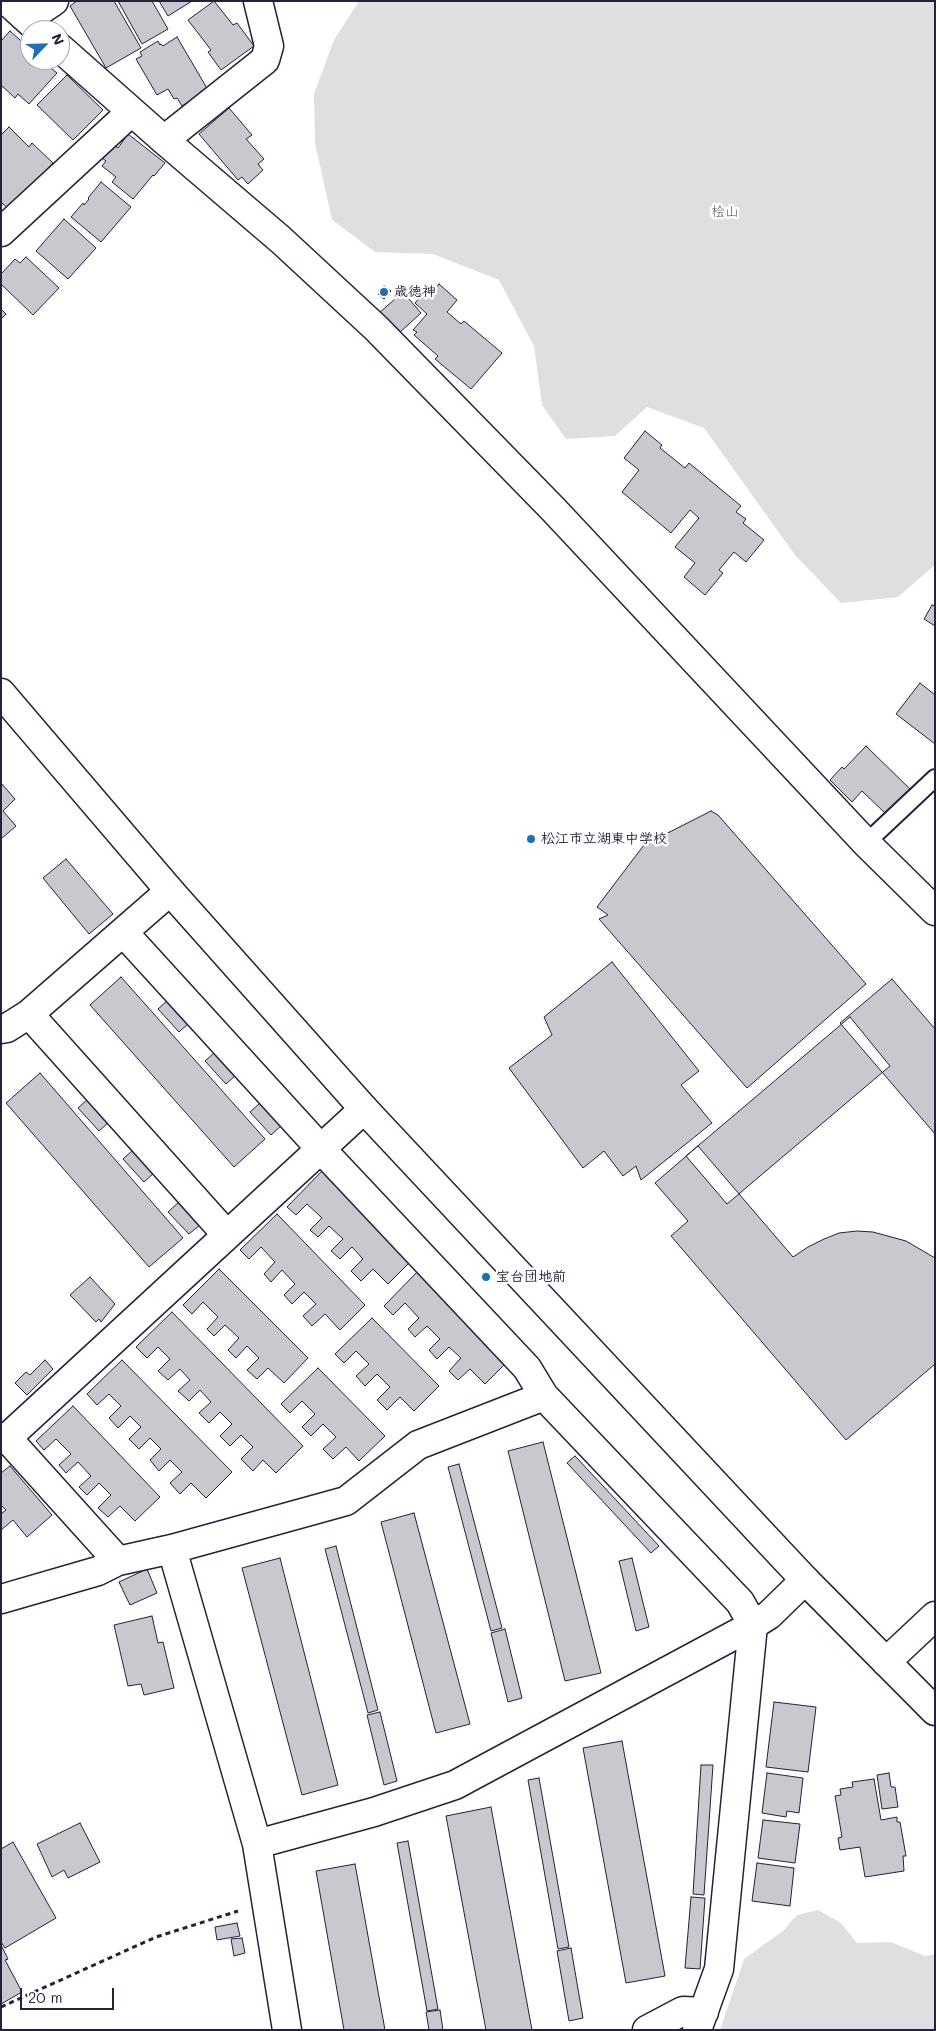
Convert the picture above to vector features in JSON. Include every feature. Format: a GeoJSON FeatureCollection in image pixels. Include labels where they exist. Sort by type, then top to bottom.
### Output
{"type":"FeatureCollection","features":[{"type":"Feature","properties":{"kind":"street"},"geometry":{"type":"LineString","coordinates":[[24,17],[54,1]]}},
{"type":"Feature","properties":{"kind":"street"},"geometry":{"type":"LineString","coordinates":[[164,140],[265,60],[269,46],[258,1]]}},
{"type":"Feature","properties":{"kind":"street"},"geometry":{"type":"LineString","coordinates":[[70,57],[131,112],[281,240],[376,328],[554,509],[866,843],[935,911]]}},
{"type":"Feature","properties":{"kind":"street"},"geometry":{"type":"LineString","coordinates":[[1,231],[131,112]]}},
{"type":"Feature","properties":{"kind":"street"},"geometry":{"type":"LineString","coordinates":[[1,692],[170,891],[364,1109],[806,1580],[935,1711]]}},
{"type":"Feature","properties":{"kind":"street"},"geometry":{"type":"LineString","coordinates":[[1,1029],[7,1028],[29,1014],[170,891]]}},
{"type":"Feature","properties":{"kind":"street"},"geometry":{"type":"LineString","coordinates":[[122,932],[320,1148],[527,1368],[544,1396],[740,1602],[753,1625],[719,1969],[700,2021],[683,2012],[647,2030]]}},
{"type":"Feature","properties":{"kind":"street"},"geometry":{"type":"LineString","coordinates":[[29,1014],[227,1235]]}},
{"type":"Feature","properties":{"kind":"street"},"geometry":{"type":"LineString","coordinates":[[118,1561],[4,1441],[364,1109]]}},
{"type":"Feature","properties":{"kind":"street"},"geometry":{"type":"LineString","coordinates":[[1,1599],[98,1571],[118,1561],[172,1549],[346,1501],[418,1445],[544,1396]]}},
{"type":"Feature","properties":{"kind":"street"},"geometry":{"type":"LineString","coordinates":[[172,1549],[257,1844],[287,2030]]}},
{"type":"Feature","properties":{"kind":"street"},"geometry":{"type":"LineString","coordinates":[[257,1844],[374,1812],[455,1785],[753,1625],[769,1615],[806,1580]]}},
{"type":"Feature","properties":{"kind":"street"},"geometry":{"type":"LineString","coordinates":[[886,1662],[935,1616]]}},
{"type":"Feature","properties":{"kind":"lane"},"geometry":{"type":"LineString","coordinates":[[866,843],[935,778]]}},
{"type":"Feature","properties":{"kind":"path"},"geometry":{"type":"LineString","coordinates":[[1,2007],[156,1937],[225,1916]]}},
{"type":"Feature","properties":{"kind":"green space","name":"桧山"},"geometry":{"type":"Polygon","coordinates":[[[359,1],[935,1],[935,565],[898,597],[841,603],[795,555],[704,428],[647,407],[615,436],[566,439],[542,405],[534,346],[499,280],[433,254],[375,252],[332,220],[315,143],[314,94],[334,40],[359,1]]]}},
{"type":"Feature","properties":{"kind":"green space"},"geometry":{"type":"Polygon","coordinates":[[[818,1910],[841,1923],[857,1943],[891,1942],[925,1956],[935,1954],[935,2030],[720,2030],[744,1959],[783,1931],[797,1915],[818,1910]]]}},
{"type":"Feature","properties":{"kind":"building"},"geometry":{"type":"Polygon","coordinates":[[[77,1],[114,1],[141,48],[106,68],[70,6],[77,1]]]}},
{"type":"Feature","properties":{"kind":"building"},"geometry":{"type":"Polygon","coordinates":[[[118,1],[152,1],[168,29],[142,44],[118,1]]]}},
{"type":"Feature","properties":{"kind":"building"},"geometry":{"type":"Polygon","coordinates":[[[159,1],[192,1],[168,16],[159,1]]]}},
{"type":"Feature","properties":{"kind":"building"},"geometry":{"type":"Polygon","coordinates":[[[214,1],[233,25],[237,23],[254,46],[221,70],[208,52],[211,50],[188,20],[214,1]]]}},
{"type":"Feature","properties":{"kind":"building"},"geometry":{"type":"Polygon","coordinates":[[[10,31],[20,40],[20,70],[53,70],[57,73],[29,104],[18,94],[15,98],[1,85],[1,41],[10,31]]]}},
{"type":"Feature","properties":{"kind":"building"},"geometry":{"type":"Polygon","coordinates":[[[177,37],[208,90],[182,106],[177,98],[174,99],[168,89],[157,95],[136,59],[142,56],[140,52],[158,41],[163,46],[177,37]]]}},
{"type":"Feature","properties":{"kind":"building"},"geometry":{"type":"Polygon","coordinates":[[[67,75],[103,110],[73,140],[37,105],[67,75]]]}},
{"type":"Feature","properties":{"kind":"building"},"geometry":{"type":"Polygon","coordinates":[[[229,108],[252,135],[246,139],[264,159],[258,164],[263,170],[248,184],[242,177],[238,180],[199,134],[229,108]]]}},
{"type":"Feature","properties":{"kind":"building"},"geometry":{"type":"Polygon","coordinates":[[[9,127],[29,147],[32,143],[53,163],[9,209],[1,202],[1,135],[9,127]]]}},
{"type":"Feature","properties":{"kind":"building"},"geometry":{"type":"Polygon","coordinates":[[[128,134],[165,163],[133,199],[112,182],[116,177],[102,166],[106,161],[102,158],[113,144],[118,148],[128,134]]]}},
{"type":"Feature","properties":{"kind":"building"},"geometry":{"type":"Polygon","coordinates":[[[101,182],[131,207],[101,242],[71,217],[83,203],[84,205],[101,182]]]}},
{"type":"Feature","properties":{"kind":"building"},"geometry":{"type":"Polygon","coordinates":[[[64,219],[96,248],[68,279],[36,251],[64,219]]]}},
{"type":"Feature","properties":{"kind":"building"},"geometry":{"type":"Polygon","coordinates":[[[26,257],[59,288],[33,315],[1,284],[1,274],[15,259],[20,263],[26,257]]]}},
{"type":"Feature","properties":{"kind":"building"},"geometry":{"type":"Polygon","coordinates":[[[439,284],[457,300],[447,312],[461,324],[464,321],[502,353],[471,389],[435,359],[438,356],[414,335],[417,332],[413,330],[427,314],[415,303],[424,293],[428,297],[439,284]]]}},
{"type":"Feature","properties":{"kind":"building","name":"歳徳神"},"geometry":{"type":"Polygon","coordinates":[[[384,286],[391,291],[384,299],[378,294],[384,286]]]}},
{"type":"Feature","properties":{"kind":"building"},"geometry":{"type":"Polygon","coordinates":[[[403,292],[421,313],[398,334],[379,313],[403,292]]]}},
{"type":"Feature","properties":{"kind":"building"},"geometry":{"type":"Polygon","coordinates":[[[1,309],[6,314],[1,319],[1,309]]]}},
{"type":"Feature","properties":{"kind":"building"},"geometry":{"type":"Polygon","coordinates":[[[645,431],[662,445],[660,448],[685,468],[689,463],[741,506],[736,512],[746,519],[743,523],[764,540],[746,562],[734,552],[719,570],[723,573],[705,595],[684,577],[695,563],[675,547],[699,518],[690,510],[671,533],[622,492],[639,470],[624,458],[645,431]]]}},
{"type":"Feature","properties":{"kind":"building"},"geometry":{"type":"Polygon","coordinates":[[[932,605],[935,606],[935,626],[924,619],[932,605]]]}},
{"type":"Feature","properties":{"kind":"building"},"geometry":{"type":"Polygon","coordinates":[[[920,683],[935,695],[935,744],[896,714],[920,683]]]}},
{"type":"Feature","properties":{"kind":"building"},"geometry":{"type":"Polygon","coordinates":[[[866,746],[910,789],[886,814],[862,791],[852,802],[830,780],[842,767],[844,769],[866,746]]]}},
{"type":"Feature","properties":{"kind":"building"},"geometry":{"type":"Polygon","coordinates":[[[1,783],[15,799],[3,811],[16,826],[1,839],[1,783]]]}},
{"type":"Feature","properties":{"kind":"building"},"geometry":{"type":"Polygon","coordinates":[[[711,811],[718,815],[866,984],[747,1088],[599,919],[608,915],[597,907],[644,845],[711,811]]]}},
{"type":"Feature","properties":{"kind":"building"},"geometry":{"type":"Polygon","coordinates":[[[66,859],[113,914],[89,934],[43,878],[66,859]]]}},
{"type":"Feature","properties":{"kind":"building"},"geometry":{"type":"Polygon","coordinates":[[[612,962],[699,1071],[681,1085],[712,1123],[641,1180],[636,1166],[623,1176],[604,1151],[583,1168],[509,1068],[552,1035],[544,1017],[612,962]]]}},
{"type":"Feature","properties":{"kind":"building"},"geometry":{"type":"Polygon","coordinates":[[[121,977],[265,1139],[234,1167],[90,1005],[121,977]]]}},
{"type":"Feature","properties":{"kind":"building"},"geometry":{"type":"Polygon","coordinates":[[[892,979],[935,1029],[935,1134],[840,1023],[892,979]]]}},
{"type":"Feature","properties":{"kind":"building"},"geometry":{"type":"Polygon","coordinates":[[[168,1000],[189,1023],[179,1032],[158,1009],[168,1000]]]}},
{"type":"Feature","properties":{"kind":"building"},"geometry":{"type":"Polygon","coordinates":[[[850,1017],[890,1066],[727,1204],[686,1156],[850,1017]]]}},
{"type":"Feature","properties":{"kind":"building"},"geometry":{"type":"Polygon","coordinates":[[[215,1052],[236,1075],[226,1084],[205,1061],[215,1052]]]}},
{"type":"Feature","properties":{"kind":"building"},"geometry":{"type":"Polygon","coordinates":[[[40,1073],[183,1238],[149,1267],[6,1103],[40,1073]]]}},
{"type":"Feature","properties":{"kind":"building"},"geometry":{"type":"Polygon","coordinates":[[[88,1099],[109,1122],[99,1131],[78,1108],[88,1099]]]}},
{"type":"Feature","properties":{"kind":"building"},"geometry":{"type":"Polygon","coordinates":[[[260,1103],[281,1126],[271,1135],[250,1112],[260,1103]]]}},
{"type":"Feature","properties":{"kind":"building"},"geometry":{"type":"Polygon","coordinates":[[[698,1146],[793,1257],[824,1239],[839,1233],[857,1231],[873,1232],[906,1241],[935,1258],[935,1364],[846,1440],[671,1236],[688,1221],[655,1183],[698,1146]]]}},
{"type":"Feature","properties":{"kind":"building"},"geometry":{"type":"Polygon","coordinates":[[[133,1150],[154,1173],[144,1182],[123,1159],[133,1150]]]}},
{"type":"Feature","properties":{"kind":"building"},"geometry":{"type":"Polygon","coordinates":[[[323,1170],[413,1259],[388,1284],[373,1269],[361,1281],[351,1271],[363,1259],[352,1247],[340,1259],[331,1251],[343,1239],[329,1226],[318,1237],[310,1230],[322,1218],[307,1204],[296,1215],[287,1207],[323,1170]]]}},
{"type":"Feature","properties":{"kind":"building"},"geometry":{"type":"Polygon","coordinates":[[[179,1202],[200,1225],[189,1234],[168,1212],[179,1202]]]}},
{"type":"Feature","properties":{"kind":"building"},"geometry":{"type":"Polygon","coordinates":[[[277,1214],[365,1305],[340,1330],[325,1314],[312,1326],[303,1316],[316,1304],[304,1292],[292,1304],[284,1295],[295,1284],[282,1270],[271,1282],[264,1274],[275,1262],[261,1247],[249,1259],[240,1250],[277,1214]]]}},
{"type":"Feature","properties":{"kind":"building"},"geometry":{"type":"Polygon","coordinates":[[[219,1269],[308,1358],[284,1383],[268,1368],[257,1379],[247,1370],[259,1358],[247,1346],[236,1358],[228,1350],[239,1338],[225,1325],[214,1336],[207,1329],[218,1317],[203,1302],[192,1314],[183,1305],[219,1269]]]}},
{"type":"Feature","properties":{"kind":"building"},"geometry":{"type":"Polygon","coordinates":[[[420,1269],[510,1359],[485,1384],[470,1369],[458,1380],[449,1371],[461,1358],[449,1347],[437,1359],[429,1350],[440,1339],[427,1326],[415,1337],[408,1329],[419,1318],[405,1303],[393,1315],[384,1306],[420,1269]]]}},
{"type":"Feature","properties":{"kind":"building"},"geometry":{"type":"Polygon","coordinates":[[[90,1277],[115,1304],[101,1322],[99,1319],[96,1322],[70,1295],[90,1277]]]}},
{"type":"Feature","properties":{"kind":"building"},"geometry":{"type":"Polygon","coordinates":[[[172,1312],[303,1446],[276,1473],[263,1460],[253,1471],[241,1459],[253,1447],[241,1435],[230,1446],[220,1436],[232,1424],[220,1412],[209,1423],[199,1413],[211,1402],[200,1390],[189,1401],[178,1391],[190,1380],[180,1369],[168,1380],[158,1371],[170,1359],[158,1347],[147,1358],[136,1347],[172,1312]]]}},
{"type":"Feature","properties":{"kind":"building"},"geometry":{"type":"Polygon","coordinates":[[[372,1318],[439,1386],[414,1411],[400,1397],[387,1410],[377,1400],[390,1387],[377,1374],[365,1386],[356,1376],[369,1364],[356,1351],[344,1363],[335,1354],[372,1318]]]}},
{"type":"Feature","properties":{"kind":"building"},"geometry":{"type":"Polygon","coordinates":[[[45,1360],[53,1369],[27,1395],[15,1383],[26,1372],[30,1375],[45,1360]]]}},
{"type":"Feature","properties":{"kind":"building"},"geometry":{"type":"Polygon","coordinates":[[[122,1360],[232,1472],[206,1498],[191,1483],[180,1494],[170,1483],[182,1472],[170,1460],[159,1471],[150,1460],[161,1449],[150,1438],[139,1449],[129,1439],[141,1427],[130,1416],[118,1428],[109,1418],[121,1406],[109,1394],[97,1405],[87,1394],[122,1360]]]}},
{"type":"Feature","properties":{"kind":"building"},"geometry":{"type":"Polygon","coordinates":[[[318,1368],[385,1436],[359,1461],[346,1447],[333,1459],[323,1449],[336,1437],[323,1424],[311,1436],[302,1427],[315,1414],[302,1401],[290,1413],[281,1404],[318,1368]]]}},
{"type":"Feature","properties":{"kind":"building"},"geometry":{"type":"Polygon","coordinates":[[[73,1406],[160,1497],[135,1521],[120,1506],[108,1517],[98,1508],[111,1495],[99,1483],[87,1495],[79,1487],[91,1476],[78,1462],[66,1473],[59,1465],[71,1454],[56,1439],[44,1450],[36,1441],[73,1406]]]}},
{"type":"Feature","properties":{"kind":"building"},"geometry":{"type":"Polygon","coordinates":[[[543,1442],[601,1673],[565,1681],[508,1451],[543,1442]]]}},
{"type":"Feature","properties":{"kind":"building"},"geometry":{"type":"Polygon","coordinates":[[[575,1456],[659,1546],[651,1553],[567,1463],[575,1456]]]}},
{"type":"Feature","properties":{"kind":"building"},"geometry":{"type":"Polygon","coordinates":[[[459,1464],[502,1628],[491,1631],[448,1467],[459,1464]]]}},
{"type":"Feature","properties":{"kind":"building"},"geometry":{"type":"Polygon","coordinates":[[[10,1466],[52,1515],[27,1537],[13,1520],[1,1530],[1,1514],[6,1510],[1,1505],[1,1473],[10,1466]]]}},
{"type":"Feature","properties":{"kind":"building"},"geometry":{"type":"Polygon","coordinates":[[[414,1513],[470,1724],[436,1733],[381,1522],[414,1513]]]}},
{"type":"Feature","properties":{"kind":"building"},"geometry":{"type":"Polygon","coordinates":[[[336,1546],[378,1710],[368,1713],[325,1549],[336,1546]]]}},
{"type":"Feature","properties":{"kind":"building"},"geometry":{"type":"Polygon","coordinates":[[[280,1558],[338,1785],[302,1795],[242,1568],[280,1558]]]}},
{"type":"Feature","properties":{"kind":"building"},"geometry":{"type":"Polygon","coordinates":[[[632,1558],[649,1627],[636,1631],[619,1561],[632,1558]]]}},
{"type":"Feature","properties":{"kind":"building"},"geometry":{"type":"Polygon","coordinates":[[[147,1569],[157,1593],[130,1605],[119,1582],[147,1569]]]}},
{"type":"Feature","properties":{"kind":"building"},"geometry":{"type":"Polygon","coordinates":[[[152,1616],[158,1643],[163,1642],[174,1688],[144,1695],[141,1684],[128,1686],[114,1625],[152,1616]]]}},
{"type":"Feature","properties":{"kind":"building"},"geometry":{"type":"Polygon","coordinates":[[[505,1629],[522,1698],[508,1702],[491,1633],[505,1629]]]}},
{"type":"Feature","properties":{"kind":"building"},"geometry":{"type":"Polygon","coordinates":[[[774,1702],[816,1707],[808,1772],[766,1767],[774,1702]]]}},
{"type":"Feature","properties":{"kind":"building"},"geometry":{"type":"Polygon","coordinates":[[[380,1712],[397,1781],[384,1785],[367,1715],[380,1712]]]}},
{"type":"Feature","properties":{"kind":"building"},"geometry":{"type":"Polygon","coordinates":[[[622,1741],[665,1976],[626,1983],[583,1748],[622,1741]]]}},
{"type":"Feature","properties":{"kind":"building"},"geometry":{"type":"Polygon","coordinates":[[[701,1765],[713,1765],[704,1895],[693,1894],[701,1765]]]}},
{"type":"Feature","properties":{"kind":"building"},"geometry":{"type":"Polygon","coordinates":[[[767,1773],[803,1778],[799,1813],[787,1811],[786,1817],[762,1813],[767,1773]]]}},
{"type":"Feature","properties":{"kind":"building"},"geometry":{"type":"Polygon","coordinates":[[[889,1773],[891,1787],[895,1787],[898,1807],[882,1809],[877,1775],[889,1773]]]}},
{"type":"Feature","properties":{"kind":"building"},"geometry":{"type":"Polygon","coordinates":[[[539,1778],[569,1947],[558,1949],[528,1780],[539,1778]]]}},
{"type":"Feature","properties":{"kind":"building"},"geometry":{"type":"Polygon","coordinates":[[[874,1779],[881,1820],[897,1817],[897,1822],[900,1822],[906,1856],[903,1856],[904,1871],[865,1877],[860,1847],[840,1850],[838,1838],[842,1837],[835,1796],[841,1795],[840,1789],[853,1787],[852,1782],[874,1779]]]}},
{"type":"Feature","properties":{"kind":"building"},"geometry":{"type":"Polygon","coordinates":[[[491,1807],[532,2030],[486,2030],[446,1816],[491,1807]]]}},
{"type":"Feature","properties":{"kind":"building"},"geometry":{"type":"Polygon","coordinates":[[[763,1820],[800,1824],[795,1863],[758,1858],[763,1820]]]}},
{"type":"Feature","properties":{"kind":"building"},"geometry":{"type":"Polygon","coordinates":[[[80,1823],[100,1862],[68,1878],[64,1870],[52,1877],[37,1844],[80,1823]]]}},
{"type":"Feature","properties":{"kind":"building"},"geometry":{"type":"Polygon","coordinates":[[[408,1841],[438,2009],[427,2011],[397,1843],[408,1841]]]}},
{"type":"Feature","properties":{"kind":"building"},"geometry":{"type":"Polygon","coordinates":[[[13,1842],[56,1918],[5,1948],[1,1942],[1,1849],[13,1842]]]}},
{"type":"Feature","properties":{"kind":"building"},"geometry":{"type":"Polygon","coordinates":[[[757,1863],[794,1868],[790,1906],[752,1901],[757,1863]]]}},
{"type":"Feature","properties":{"kind":"building"},"geometry":{"type":"Polygon","coordinates":[[[355,1864],[385,2030],[344,2030],[316,1871],[355,1864]]]}},
{"type":"Feature","properties":{"kind":"building"},"geometry":{"type":"Polygon","coordinates":[[[691,1897],[705,1898],[700,1969],[685,1968],[691,1897]]]}},
{"type":"Feature","properties":{"kind":"building"},"geometry":{"type":"Polygon","coordinates":[[[237,1923],[240,1936],[217,1940],[215,1927],[237,1923]]]}},
{"type":"Feature","properties":{"kind":"building"},"geometry":{"type":"Polygon","coordinates":[[[242,1938],[245,1953],[234,1956],[231,1939],[242,1938]]]}},
{"type":"Feature","properties":{"kind":"building"},"geometry":{"type":"Polygon","coordinates":[[[1,1945],[8,1959],[5,1960],[22,1992],[1,2004],[1,1945]]]}},
{"type":"Feature","properties":{"kind":"building"},"geometry":{"type":"Polygon","coordinates":[[[571,1948],[583,2018],[569,2021],[557,1951],[571,1948]]]}},
{"type":"Feature","properties":{"kind":"building"},"geometry":{"type":"Polygon","coordinates":[[[440,2010],[443,2030],[429,2030],[426,2012],[440,2010]]]}},
{"type":"Feature","properties":{"kind":"place","name":"歳徳神"},"geometry":{"type":"Point","coordinates":[384,292]}},
{"type":"Feature","properties":{"kind":"place","name":"松江市立湖東中学校"},"geometry":{"type":"Point","coordinates":[531,839]}},
{"type":"Feature","properties":{"kind":"place","name":"宝台団地前"},"geometry":{"type":"Point","coordinates":[486,1277]}}]}
